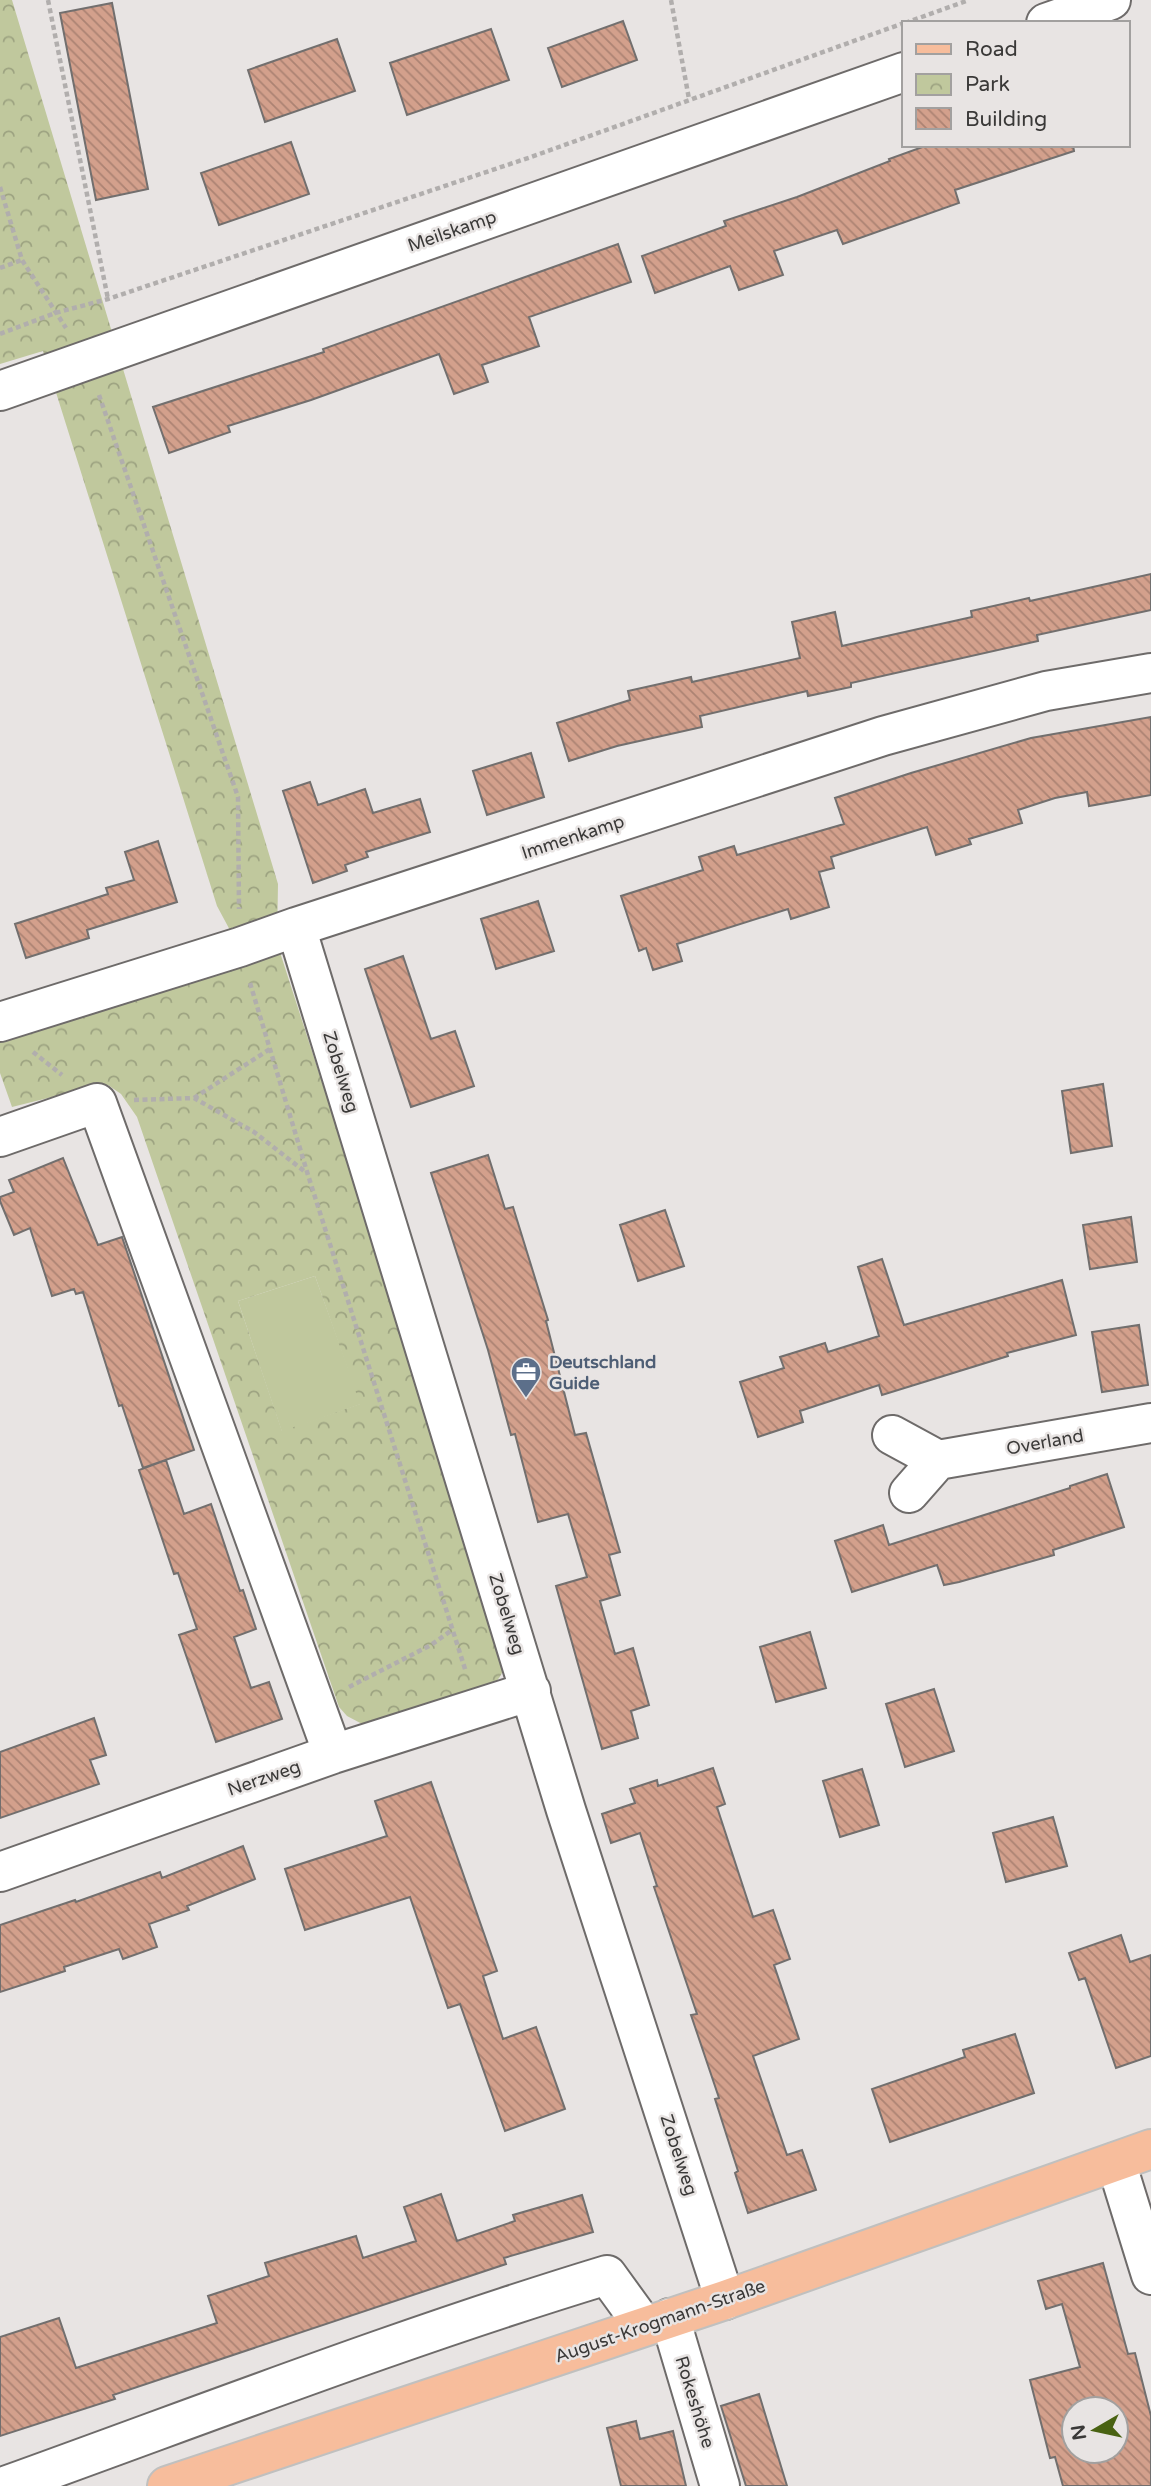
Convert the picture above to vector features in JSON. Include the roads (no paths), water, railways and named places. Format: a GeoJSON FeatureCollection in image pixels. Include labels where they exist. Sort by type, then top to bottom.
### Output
{"type":"FeatureCollection","features":[{"type":"Feature","properties":{"kind":"main road","name":"August-Krogmann-Straße"},"geometry":{"type":"LineString","coordinates":[[167,2486],[245,2474],[657,2322],[1134,2155]]}},
{"type":"Feature","properties":{"kind":"street"},"geometry":{"type":"LineString","coordinates":[[1052,21],[1111,0]]}},
{"type":"Feature","properties":{"kind":"street","name":"Meilskamp"},"geometry":{"type":"LineString","coordinates":[[0,391],[902,73]]}},
{"type":"Feature","properties":{"kind":"street","name":"Immenkamp"},"geometry":{"type":"LineString","coordinates":[[0,1022],[240,947],[883,736],[1046,691],[1151,673]]}},
{"type":"Feature","properties":{"kind":"street","name":"Zobelweg"},"geometry":{"type":"LineString","coordinates":[[296,927],[566,1810],[725,2300]]}},
{"type":"Feature","properties":{"kind":"street"},"geometry":{"type":"LineString","coordinates":[[1,1134],[97,1103],[313,1705],[333,1754]]}},
{"type":"Feature","properties":{"kind":"street","name":"Overland"},"geometry":{"type":"LineString","coordinates":[[939,1460],[1151,1423]]}},
{"type":"Feature","properties":{"kind":"street"},"geometry":{"type":"LineString","coordinates":[[892,1436],[939,1460],[909,1493]]}},
{"type":"Feature","properties":{"kind":"street","name":"Nerzweg"},"geometry":{"type":"LineString","coordinates":[[0,1872],[333,1754],[531,1691]]}},
{"type":"Feature","properties":{"kind":"street"},"geometry":{"type":"LineString","coordinates":[[1134,2155],[1151,2274]]}},
{"type":"Feature","properties":{"kind":"street"},"geometry":{"type":"LineString","coordinates":[[5,2486],[214,2409],[607,2275],[657,2322]]}},
{"type":"Feature","properties":{"kind":"street","name":"Rokeshöhe"},"geometry":{"type":"LineString","coordinates":[[657,2322],[720,2486]]}},
{"type":"Feature","properties":{"kind":"place","name":"Deutschland Guide"},"geometry":{"type":"Point","coordinates":[526,1399]}}]}
